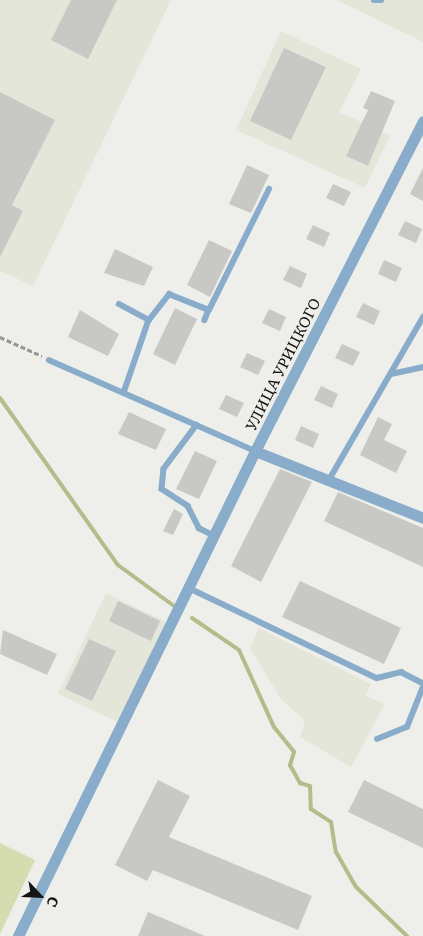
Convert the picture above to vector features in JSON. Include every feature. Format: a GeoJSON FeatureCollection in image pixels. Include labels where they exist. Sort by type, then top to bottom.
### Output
{"type":"FeatureCollection","features":[{"type":"Feature","properties":{"kind":"street","name":"УЛИЦА УРИЦКОГО"},"geometry":{"type":"LineString","coordinates":[[18,936],[174,623],[255,451],[423,122]]}},
{"type":"Feature","properties":{"kind":"street"},"geometry":{"type":"LineString","coordinates":[[255,451],[423,518]]}},
{"type":"Feature","properties":{"kind":"lane"},"geometry":{"type":"LineString","coordinates":[[374,0],[381,0]]}},
{"type":"Feature","properties":{"kind":"lane"},"geometry":{"type":"LineString","coordinates":[[205,320],[269,189]]}},
{"type":"Feature","properties":{"kind":"lane"},"geometry":{"type":"LineString","coordinates":[[124,393],[148,320],[168,294],[209,310]]}},
{"type":"Feature","properties":{"kind":"lane"},"geometry":{"type":"LineString","coordinates":[[119,304],[148,320]]}},
{"type":"Feature","properties":{"kind":"lane"},"geometry":{"type":"LineString","coordinates":[[329,480],[423,317]]}},
{"type":"Feature","properties":{"kind":"lane"},"geometry":{"type":"LineString","coordinates":[[49,360],[255,451]]}},
{"type":"Feature","properties":{"kind":"lane"},"geometry":{"type":"LineString","coordinates":[[391,374],[423,367]]}},
{"type":"Feature","properties":{"kind":"lane"},"geometry":{"type":"LineString","coordinates":[[196,425],[164,469],[162,489],[188,506],[199,528],[215,536]]}},
{"type":"Feature","properties":{"kind":"lane"},"geometry":{"type":"LineString","coordinates":[[190,588],[377,678],[401,672],[423,683]]}},
{"type":"Feature","properties":{"kind":"lane"},"geometry":{"type":"LineString","coordinates":[[377,739],[407,727],[423,687]]}},
{"type":"Feature","properties":{"kind":"path"},"geometry":{"type":"LineString","coordinates":[[0,337],[49,360]]}},
{"type":"Feature","properties":{"kind":"shaded area"},"geometry":{"type":"Polygon","coordinates":[[[0,0],[171,0],[33,286],[0,271],[0,0]]]}},
{"type":"Feature","properties":{"kind":"shaded area"},"geometry":{"type":"Polygon","coordinates":[[[337,0],[423,0],[423,42],[337,0]]]}},
{"type":"Feature","properties":{"kind":"shaded area"},"geometry":{"type":"Polygon","coordinates":[[[281,31],[361,69],[339,112],[390,135],[365,188],[236,130],[281,31]]]}},
{"type":"Feature","properties":{"kind":"shaded area"},"geometry":{"type":"Polygon","coordinates":[[[106,593],[166,622],[118,722],[58,694],[106,593]]]}},
{"type":"Feature","properties":{"kind":"shaded area"},"geometry":{"type":"Polygon","coordinates":[[[259,628],[371,684],[366,696],[385,704],[351,767],[300,737],[305,721],[281,699],[250,648],[259,628]]]}},
{"type":"Feature","properties":{"kind":"green space"},"geometry":{"type":"Polygon","coordinates":[[[0,843],[35,860],[0,934],[0,843]]]}},
{"type":"Feature","properties":{"kind":"building"},"geometry":{"type":"Polygon","coordinates":[[[71,0],[117,0],[88,59],[51,40],[71,0]]]}},
{"type":"Feature","properties":{"kind":"building"},"geometry":{"type":"Polygon","coordinates":[[[284,48],[326,67],[291,140],[250,121],[284,48]]]}},
{"type":"Feature","properties":{"kind":"building"},"geometry":{"type":"Polygon","coordinates":[[[371,91],[395,101],[368,166],[346,156],[368,110],[363,108],[371,91]]]}},
{"type":"Feature","properties":{"kind":"building"},"geometry":{"type":"Polygon","coordinates":[[[0,92],[55,120],[12,205],[23,211],[0,257],[0,92]]]}},
{"type":"Feature","properties":{"kind":"building"},"geometry":{"type":"Polygon","coordinates":[[[247,165],[269,175],[251,213],[229,204],[247,165]]]}},
{"type":"Feature","properties":{"kind":"building"},"geometry":{"type":"Polygon","coordinates":[[[423,168],[423,201],[410,194],[423,168]]]}},
{"type":"Feature","properties":{"kind":"building"},"geometry":{"type":"Polygon","coordinates":[[[333,184],[351,192],[344,206],[326,198],[333,184]]]}},
{"type":"Feature","properties":{"kind":"building"},"geometry":{"type":"Polygon","coordinates":[[[405,221],[422,229],[416,243],[398,235],[405,221]]]}},
{"type":"Feature","properties":{"kind":"building"},"geometry":{"type":"Polygon","coordinates":[[[313,225],[330,233],[324,247],[306,239],[313,225]]]}},
{"type":"Feature","properties":{"kind":"building"},"geometry":{"type":"Polygon","coordinates":[[[209,240],[232,251],[210,297],[187,285],[209,240]]]}},
{"type":"Feature","properties":{"kind":"building"},"geometry":{"type":"Polygon","coordinates":[[[115,249],[153,267],[144,286],[104,273],[115,249]]]}},
{"type":"Feature","properties":{"kind":"building"},"geometry":{"type":"Polygon","coordinates":[[[384,260],[402,268],[396,282],[378,274],[384,260]]]}},
{"type":"Feature","properties":{"kind":"building"},"geometry":{"type":"Polygon","coordinates":[[[290,266],[307,274],[301,288],[283,280],[290,266]]]}},
{"type":"Feature","properties":{"kind":"building"},"geometry":{"type":"Polygon","coordinates":[[[363,303],[380,311],[374,325],[356,317],[363,303]]]}},
{"type":"Feature","properties":{"kind":"building"},"geometry":{"type":"Polygon","coordinates":[[[175,308],[197,319],[175,365],[153,354],[175,308]]]}},
{"type":"Feature","properties":{"kind":"building"},"geometry":{"type":"Polygon","coordinates":[[[269,309],[286,317],[280,331],[262,323],[269,309]]]}},
{"type":"Feature","properties":{"kind":"building"},"geometry":{"type":"Polygon","coordinates":[[[80,310],[119,334],[108,356],[68,337],[80,310]]]}},
{"type":"Feature","properties":{"kind":"building"},"geometry":{"type":"Polygon","coordinates":[[[342,344],[360,352],[353,366],[335,358],[342,344]]]}},
{"type":"Feature","properties":{"kind":"building"},"geometry":{"type":"Polygon","coordinates":[[[247,353],[265,361],[258,375],[240,367],[247,353]]]}},
{"type":"Feature","properties":{"kind":"building"},"geometry":{"type":"Polygon","coordinates":[[[321,386],[338,394],[332,408],[314,400],[321,386]]]}},
{"type":"Feature","properties":{"kind":"building"},"geometry":{"type":"Polygon","coordinates":[[[226,395],[244,403],[237,417],[219,409],[226,395]]]}},
{"type":"Feature","properties":{"kind":"building"},"geometry":{"type":"Polygon","coordinates":[[[129,412],[166,429],[156,450],[118,434],[129,412]]]}},
{"type":"Feature","properties":{"kind":"building"},"geometry":{"type":"Polygon","coordinates":[[[378,417],[392,424],[384,440],[407,451],[396,473],[360,455],[378,417]]]}},
{"type":"Feature","properties":{"kind":"building"},"geometry":{"type":"Polygon","coordinates":[[[301,426],[319,434],[313,448],[295,440],[301,426]]]}},
{"type":"Feature","properties":{"kind":"building"},"geometry":{"type":"Polygon","coordinates":[[[195,451],[217,461],[199,499],[176,489],[195,451]]]}},
{"type":"Feature","properties":{"kind":"building"},"geometry":{"type":"Polygon","coordinates":[[[280,469],[312,482],[261,582],[231,566],[280,469]]]}},
{"type":"Feature","properties":{"kind":"building"},"geometry":{"type":"Polygon","coordinates":[[[338,492],[423,528],[423,567],[324,521],[338,492]]]}},
{"type":"Feature","properties":{"kind":"building"},"geometry":{"type":"Polygon","coordinates":[[[174,509],[183,514],[173,535],[163,531],[174,509]]]}},
{"type":"Feature","properties":{"kind":"building"},"geometry":{"type":"Polygon","coordinates":[[[300,581],[401,628],[384,664],[282,617],[300,581]]]}},
{"type":"Feature","properties":{"kind":"building"},"geometry":{"type":"Polygon","coordinates":[[[118,601],[160,621],[151,641],[109,621],[118,601]]]}},
{"type":"Feature","properties":{"kind":"building"},"geometry":{"type":"Polygon","coordinates":[[[3,630],[57,654],[47,675],[0,654],[3,630]]]}},
{"type":"Feature","properties":{"kind":"building"},"geometry":{"type":"Polygon","coordinates":[[[89,639],[116,651],[92,701],[65,689],[89,639]]]}},
{"type":"Feature","properties":{"kind":"building"},"geometry":{"type":"Polygon","coordinates":[[[158,780],[190,796],[169,837],[312,896],[298,930],[153,870],[147,881],[115,865],[158,780]]]}},
{"type":"Feature","properties":{"kind":"building"},"geometry":{"type":"Polygon","coordinates":[[[364,780],[423,809],[423,848],[348,812],[364,780]]]}},
{"type":"Feature","properties":{"kind":"building"},"geometry":{"type":"Polygon","coordinates":[[[148,912],[205,936],[138,936],[148,912]]]}},
{"type":"Feature","properties":{"kind":"waterway"},"geometry":{"type":"LineString","coordinates":[[0,398],[118,565],[174,606]]}},
{"type":"Feature","properties":{"kind":"waterway"},"geometry":{"type":"LineString","coordinates":[[192,618],[239,650],[274,727],[294,752],[290,765],[300,783],[310,786],[311,809],[331,822],[336,852],[356,887],[407,936]]}}]}
